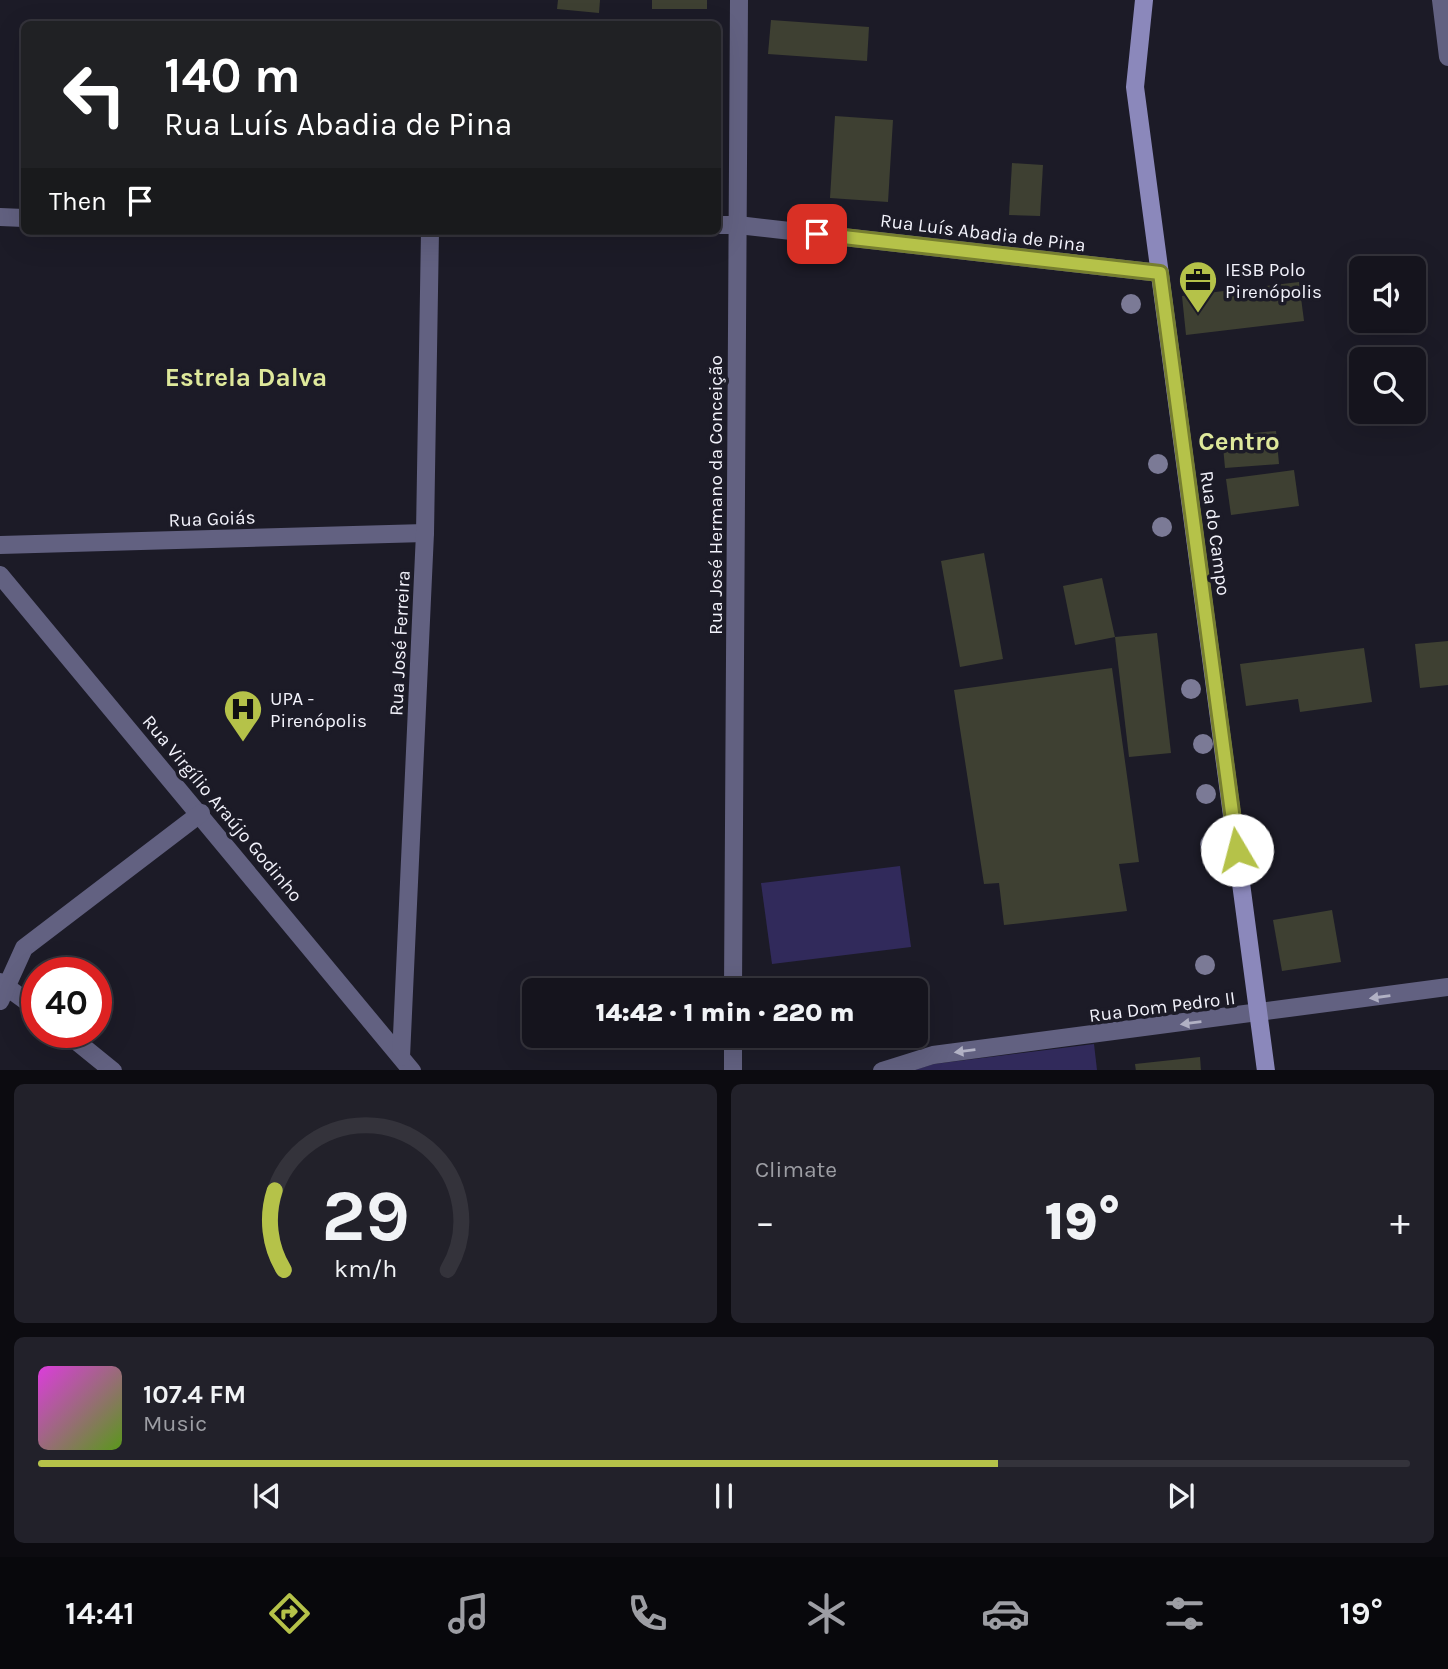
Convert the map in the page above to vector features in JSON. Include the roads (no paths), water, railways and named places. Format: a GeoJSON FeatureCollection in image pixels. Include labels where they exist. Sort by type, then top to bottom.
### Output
{"type":"FeatureCollection","features":[{"type":"Feature","properties":{"kind":"street","name":"Rua José Hermano da Conceição"},"geometry":{"type":"LineString","coordinates":[[733,978],[739,0]]}},
{"type":"Feature","properties":{"kind":"street","name":"Rua do Campo"},"geometry":{"type":"LineString","coordinates":[[1144,0],[1135,87],[1266,1070]]}},
{"type":"Feature","properties":{"kind":"street"},"geometry":{"type":"LineString","coordinates":[[1441,0],[1448,57]]}},
{"type":"Feature","properties":{"kind":"street"},"geometry":{"type":"LineString","coordinates":[[0,217],[21,218]]}},
{"type":"Feature","properties":{"kind":"street","name":"Rua Luís Abadia de Pina"},"geometry":{"type":"LineString","coordinates":[[721,225],[1160,273]]}},
{"type":"Feature","properties":{"kind":"street","name":"Rua José Ferreira"},"geometry":{"type":"LineString","coordinates":[[407,1064],[425,533],[430,235]]}},
{"type":"Feature","properties":{"kind":"street","name":"Rua Goiás"},"geometry":{"type":"LineString","coordinates":[[0,545],[425,533]]}},
{"type":"Feature","properties":{"kind":"street","name":"Rua Virgílio Araújo Godinho"},"geometry":{"type":"LineString","coordinates":[[0,575],[201,813],[407,1064]]}},
{"type":"Feature","properties":{"kind":"street"},"geometry":{"type":"LineString","coordinates":[[21,1000],[2,989],[24,948],[201,813]]}},
{"type":"Feature","properties":{"kind":"street","name":"Rua Dom Pedro II"},"geometry":{"type":"LineString","coordinates":[[882,1070],[933,1055],[1448,987]]}},
{"type":"Feature","properties":{"kind":"street"},"geometry":{"type":"LineString","coordinates":[[85,1048],[113,1070]]}},
{"type":"Feature","properties":{"kind":"street"},"geometry":{"type":"LineString","coordinates":[[733,1048],[733,1070]]}},
{"type":"Feature","properties":{"kind":"place","name":"IESB Polo Pirenópolis"},"geometry":{"type":"Point","coordinates":[1198,314]}},
{"type":"Feature","properties":{"kind":"place","name":"UPA - Pirenópolis"},"geometry":{"type":"Point","coordinates":[243,743]}},
{"type":"Feature","properties":{"kind":"district","name":"Estrela Dalva"},"geometry":{"type":"Point","coordinates":[246,377]}},
{"type":"Feature","properties":{"kind":"district","name":"Centro"},"geometry":{"type":"Point","coordinates":[1239,441]}}]}
